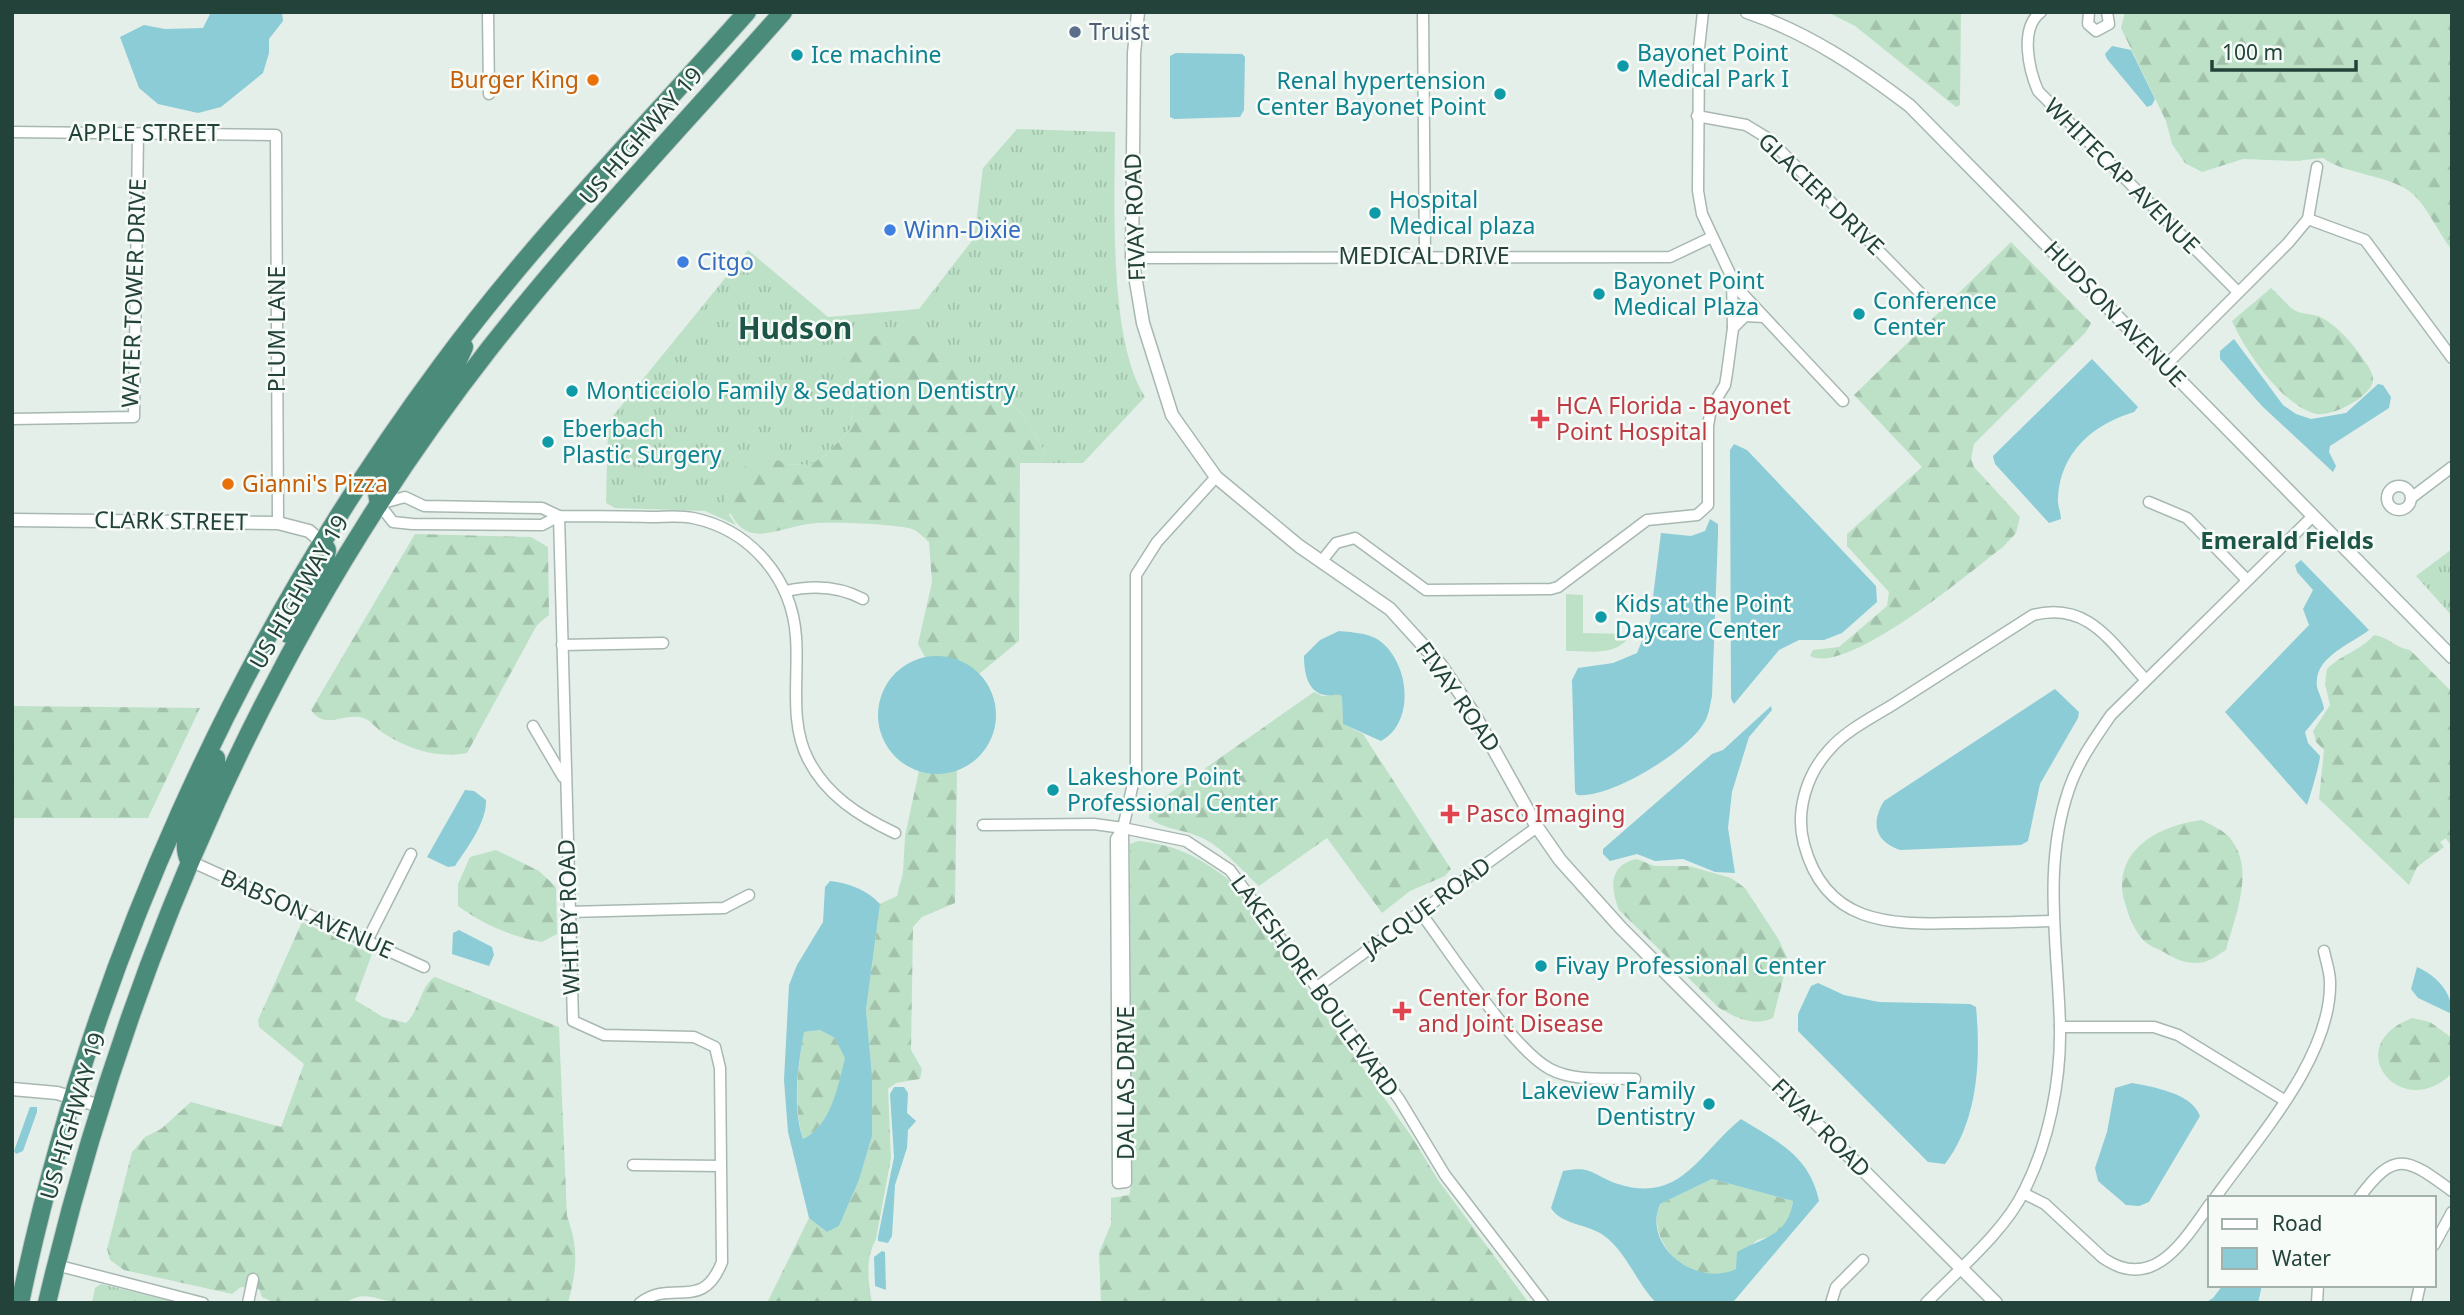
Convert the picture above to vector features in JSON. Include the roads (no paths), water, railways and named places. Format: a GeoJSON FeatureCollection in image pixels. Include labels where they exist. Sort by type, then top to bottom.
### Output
{"type":"FeatureCollection","features":[{"type":"Feature","properties":{"kind":"highway","name":"US HIGHWAY 19"},"geometry":{"type":"LineString","coordinates":[[20,1303],[40,1216],[74,1098],[139,913],[216,740],[271,632],[323,543],[396,428],[475,322],[747,12]]}},
{"type":"Feature","properties":{"kind":"highway","name":"US HIGHWAY 19"},"geometry":{"type":"LineString","coordinates":[[47,1303],[100,1106],[137,995],[190,861],[271,691],[337,570],[442,412],[522,307],[783,12]]}},
{"type":"Feature","properties":{"kind":"highway"},"geometry":{"type":"LineString","coordinates":[[379,504],[377,493],[381,477],[451,376],[475,322]]}},
{"type":"Feature","properties":{"kind":"highway"},"geometry":{"type":"LineString","coordinates":[[271,691],[286,636],[327,560],[327,550],[323,543]]}},
{"type":"Feature","properties":{"kind":"highway"},"geometry":{"type":"LineString","coordinates":[[190,861],[186,848],[188,831],[216,767],[216,740]]}},
{"type":"Feature","properties":{"kind":"street"},"geometry":{"type":"LineString","coordinates":[[488,12],[489,94]]}},
{"type":"Feature","properties":{"kind":"street","name":"FIVAY ROAD"},"geometry":{"type":"LineString","coordinates":[[1138,12],[1134,53],[1132,258],[1143,323],[1172,415],[1216,477],[1321,562],[1391,609],[1440,664],[1479,721],[1537,827],[1560,860],[1621,928],[1996,1303]]}},
{"type":"Feature","properties":{"kind":"street"},"geometry":{"type":"LineString","coordinates":[[1423,12],[1425,256]]}},
{"type":"Feature","properties":{"kind":"street"},"geometry":{"type":"LineString","coordinates":[[1703,12],[1697,116],[1698,191],[1702,214],[1738,289],[1843,401]]}},
{"type":"Feature","properties":{"kind":"street","name":"HUDSON AVENUE"},"geometry":{"type":"LineString","coordinates":[[1748,12],[1778,22],[1818,43],[1872,77],[1910,106],[2452,657]]}},
{"type":"Feature","properties":{"kind":"street","name":"WHITECAP AVENUE"},"geometry":{"type":"LineString","coordinates":[[2041,12],[2032,22],[2029,31],[2031,76],[2038,91],[2237,291]]}},
{"type":"Feature","properties":{"kind":"street"},"geometry":{"type":"LineString","coordinates":[[2089,12],[2088,24],[2096,31],[2109,24],[2107,12]]}},
{"type":"Feature","properties":{"kind":"street","name":"GLACIER DRIVE"},"geometry":{"type":"LineString","coordinates":[[1697,116],[1746,125],[1769,139],[1929,302]]}},
{"type":"Feature","properties":{"kind":"street","name":"APPLE STREET"},"geometry":{"type":"LineString","coordinates":[[12,132],[276,135]]}},
{"type":"Feature","properties":{"kind":"street","name":"WATER TOWER DRIVE"},"geometry":{"type":"LineString","coordinates":[[12,419],[134,417],[138,134]]}},
{"type":"Feature","properties":{"kind":"street","name":"PLUM LANE"},"geometry":{"type":"LineString","coordinates":[[276,135],[278,523]]}},
{"type":"Feature","properties":{"kind":"street"},"geometry":{"type":"LineString","coordinates":[[2166,366],[2237,291],[2288,243],[2308,219],[2317,167]]}},
{"type":"Feature","properties":{"kind":"street"},"geometry":{"type":"LineString","coordinates":[[2308,219],[2365,240],[2452,358]]}},
{"type":"Feature","properties":{"kind":"street","name":"MEDICAL DRIVE"},"geometry":{"type":"LineString","coordinates":[[1132,258],[1670,257],[1712,237]]}},
{"type":"Feature","properties":{"kind":"street"},"geometry":{"type":"LineString","coordinates":[[1321,562],[1336,543],[1355,538],[1426,590],[1551,589],[1558,587],[1647,520],[1697,515],[1708,505],[1709,418],[1725,385],[1733,328],[1732,278]]}},
{"type":"Feature","properties":{"kind":"street"},"geometry":{"type":"LineString","coordinates":[[1733,328],[1745,316],[1764,317]]}},
{"type":"Feature","properties":{"kind":"street"},"geometry":{"type":"LineString","coordinates":[[2411,498],[2452,467]]}},
{"type":"Feature","properties":{"kind":"street"},"geometry":{"type":"LineString","coordinates":[[1123,828],[1136,770],[1136,575],[1157,542],[1216,477]]}},
{"type":"Feature","properties":{"kind":"street"},"geometry":{"type":"LineString","coordinates":[[559,516],[542,525],[412,524],[393,522],[379,504],[405,497],[424,506],[542,508],[559,516],[692,518],[729,530],[763,555],[786,591],[796,635],[797,720],[807,758],[832,793],[862,818],[895,833]]}},
{"type":"Feature","properties":{"kind":"street"},"geometry":{"type":"LineString","coordinates":[[2149,502],[2187,518],[2247,580]]}},
{"type":"Feature","properties":{"kind":"street","name":"WHITBY ROAD"},"geometry":{"type":"LineString","coordinates":[[559,516],[573,1021],[604,1035],[694,1037],[715,1047],[720,1068],[722,1262],[715,1281],[699,1291],[652,1294],[640,1303]]}},
{"type":"Feature","properties":{"kind":"street"},"geometry":{"type":"LineString","coordinates":[[1926,1303],[1961,1268],[2024,1193],[2049,1121],[2057,1075],[2060,1027],[2053,921],[2053,866],[2069,788],[2091,743],[2111,715],[2145,679],[2312,517]]}},
{"type":"Feature","properties":{"kind":"street","name":"CLARK STREET"},"geometry":{"type":"LineString","coordinates":[[12,520],[278,523],[309,531],[323,543]]}},
{"type":"Feature","properties":{"kind":"street"},"geometry":{"type":"LineString","coordinates":[[786,591],[802,587],[841,589],[863,599]]}},
{"type":"Feature","properties":{"kind":"street"},"geometry":{"type":"LineString","coordinates":[[2053,921],[1901,925],[1876,921],[1846,907],[1824,884],[1810,864],[1803,840],[1801,814],[1806,789],[1816,767],[1830,748],[2034,615],[2052,610],[2071,612],[2089,621],[2145,679]]}},
{"type":"Feature","properties":{"kind":"street"},"geometry":{"type":"LineString","coordinates":[[562,645],[663,643]]}},
{"type":"Feature","properties":{"kind":"street"},"geometry":{"type":"LineString","coordinates":[[533,726],[565,779]]}},
{"type":"Feature","properties":{"kind":"street","name":"LAKESHORE BOULEVARD"},"geometry":{"type":"LineString","coordinates":[[983,825],[1094,824],[1123,828],[1186,841],[1230,870],[1399,1099],[1445,1175],[1543,1303]]}},
{"type":"Feature","properties":{"kind":"street","name":"JACQUE ROAD"},"geometry":{"type":"LineString","coordinates":[[1317,987],[1537,827]]}},
{"type":"Feature","properties":{"kind":"street","name":"DALLAS DRIVE"},"geometry":{"type":"LineString","coordinates":[[1123,828],[1126,1182],[1118,1183],[1116,839],[1123,828]]}},
{"type":"Feature","properties":{"kind":"street"},"geometry":{"type":"LineString","coordinates":[[367,941],[411,854]]}},
{"type":"Feature","properties":{"kind":"street","name":"BABSON AVENUE"},"geometry":{"type":"LineString","coordinates":[[190,861],[424,967]]}},
{"type":"Feature","properties":{"kind":"street"},"geometry":{"type":"LineString","coordinates":[[568,912],[724,908],[749,895]]}},
{"type":"Feature","properties":{"kind":"street"},"geometry":{"type":"LineString","coordinates":[[1420,912],[1523,1048],[1550,1069],[1570,1076],[1635,1079]]}},
{"type":"Feature","properties":{"kind":"street"},"geometry":{"type":"LineString","coordinates":[[2216,1196],[2312,1057],[2322,1029],[2330,981],[2323,951]]}},
{"type":"Feature","properties":{"kind":"street"},"geometry":{"type":"LineString","coordinates":[[2060,1027],[2154,1027],[2178,1035],[2284,1100]]}},
{"type":"Feature","properties":{"kind":"street"},"geometry":{"type":"LineString","coordinates":[[12,1089],[33,1090],[100,1106]]}},
{"type":"Feature","properties":{"kind":"street"},"geometry":{"type":"LineString","coordinates":[[2360,1196],[2376,1175],[2388,1166],[2404,1163],[2421,1168],[2452,1191]]}},
{"type":"Feature","properties":{"kind":"street"},"geometry":{"type":"LineString","coordinates":[[633,1166],[720,1166]]}},
{"type":"Feature","properties":{"kind":"street"},"geometry":{"type":"LineString","coordinates":[[2024,1193],[2045,1204],[2103,1258],[2113,1265],[2131,1269],[2151,1267],[2167,1259],[2208,1207]]}},
{"type":"Feature","properties":{"kind":"street"},"geometry":{"type":"LineString","coordinates":[[2436,1241],[2452,1212]]}},
{"type":"Feature","properties":{"kind":"street"},"geometry":{"type":"LineString","coordinates":[[1831,1303],[1836,1287],[1863,1261]]}},
{"type":"Feature","properties":{"kind":"street"},"geometry":{"type":"LineString","coordinates":[[56,1265],[204,1303]]}},
{"type":"Feature","properties":{"kind":"street"},"geometry":{"type":"LineString","coordinates":[[248,1303],[253,1279]]}},
{"type":"Feature","properties":{"kind":"water"},"geometry":{"type":"Polygon","coordinates":[[[211,12],[282,12],[283,21],[269,39],[269,53],[263,73],[221,107],[198,113],[158,104],[139,88],[120,37],[144,25],[165,29],[203,28],[211,12]]]}},
{"type":"Feature","properties":{"kind":"water"},"geometry":{"type":"Polygon","coordinates":[[[2112,46],[2131,50],[2155,99],[2152,105],[2147,107],[2107,59],[2105,54],[2112,46]]]}},
{"type":"Feature","properties":{"kind":"water"},"geometry":{"type":"Polygon","coordinates":[[[1176,53],[1242,54],[1245,57],[1244,110],[1240,117],[1170,117],[1170,56],[1176,53]]]}},
{"type":"Feature","properties":{"kind":"water"},"geometry":{"type":"Polygon","coordinates":[[[2234,339],[2283,405],[2296,414],[2311,419],[2346,413],[2378,384],[2383,385],[2391,397],[2389,408],[2330,446],[2329,452],[2336,466],[2333,472],[2262,406],[2220,359],[2220,351],[2234,339]]]}},
{"type":"Feature","properties":{"kind":"water"},"geometry":{"type":"Polygon","coordinates":[[[2092,359],[2138,407],[2134,412],[2093,432],[2072,454],[2060,482],[2058,501],[2061,519],[2049,523],[1995,464],[1993,456],[2092,359]]]}},
{"type":"Feature","properties":{"kind":"water"},"geometry":{"type":"Polygon","coordinates":[[[1734,444],[1747,450],[1876,586],[1877,602],[1842,633],[1824,640],[1799,640],[1779,650],[1734,704],[1731,699],[1730,450],[1734,444]]]}},
{"type":"Feature","properties":{"kind":"water"},"geometry":{"type":"Polygon","coordinates":[[[1710,519],[1718,524],[1718,535],[1712,696],[1706,720],[1682,747],[1647,771],[1609,789],[1577,795],[1572,680],[1578,668],[1613,663],[1637,653],[1650,621],[1661,533],[1691,536],[1705,531],[1710,519]]]}},
{"type":"Feature","properties":{"kind":"water"},"geometry":{"type":"Polygon","coordinates":[[[2301,560],[2369,630],[2334,653],[2317,677],[2317,687],[2324,709],[2305,732],[2308,743],[2320,756],[2307,805],[2225,712],[2309,625],[2303,609],[2313,590],[2297,572],[2295,565],[2301,560]]]}},
{"type":"Feature","properties":{"kind":"water"},"geometry":{"type":"Polygon","coordinates":[[[1339,631],[1377,639],[1388,648],[1402,675],[1404,706],[1400,720],[1392,732],[1381,741],[1343,724],[1342,697],[1339,694],[1329,695],[1316,691],[1308,680],[1304,656],[1320,640],[1339,631]]]}},
{"type":"Feature","properties":{"kind":"water"},"geometry":{"type":"Polygon","coordinates":[[[937,656],[970,666],[986,682],[996,715],[986,748],[970,764],[937,774],[904,764],[888,748],[878,715],[888,682],[904,666],[937,656]]]}},
{"type":"Feature","properties":{"kind":"water"},"geometry":{"type":"Polygon","coordinates":[[[2055,689],[2079,712],[2078,718],[2040,784],[2028,841],[2021,845],[1900,850],[1885,842],[1876,824],[1884,801],[2055,689]]]}},
{"type":"Feature","properties":{"kind":"water"},"geometry":{"type":"Polygon","coordinates":[[[1771,706],[1772,710],[1749,737],[1732,792],[1728,828],[1735,873],[1715,872],[1683,859],[1655,861],[1637,854],[1610,861],[1603,854],[1603,849],[1712,754],[1723,750],[1771,706]]]}},
{"type":"Feature","properties":{"kind":"water"},"geometry":{"type":"Polygon","coordinates":[[[465,790],[474,791],[486,800],[485,808],[480,826],[470,843],[455,866],[448,867],[427,857],[465,790]]]}},
{"type":"Feature","properties":{"kind":"water"},"geometry":{"type":"Polygon","coordinates":[[[830,881],[851,885],[880,904],[866,1010],[872,1075],[872,1136],[859,1180],[839,1226],[827,1232],[809,1218],[788,1132],[784,1080],[789,985],[797,965],[823,922],[825,887],[830,881]],[[820,1030],[804,1032],[797,1100],[803,1139],[820,1125],[836,1093],[845,1058],[835,1038],[820,1030]]]}},
{"type":"Feature","properties":{"kind":"water"},"geometry":{"type":"Polygon","coordinates":[[[459,930],[492,947],[494,955],[489,966],[452,954],[453,933],[459,930]]]}},
{"type":"Feature","properties":{"kind":"water"},"geometry":{"type":"Polygon","coordinates":[[[2417,967],[2431,975],[2442,986],[2449,999],[2452,1014],[2418,998],[2411,989],[2417,967]]]}},
{"type":"Feature","properties":{"kind":"water"},"geometry":{"type":"Polygon","coordinates":[[[1818,983],[1844,995],[1879,1002],[1970,1004],[1976,1007],[1978,1048],[1975,1089],[1964,1129],[1945,1164],[1928,1162],[1798,1031],[1798,1014],[1811,986],[1818,983]]]}},
{"type":"Feature","properties":{"kind":"water"},"geometry":{"type":"Polygon","coordinates":[[[2132,1083],[2161,1089],[2181,1097],[2196,1108],[2200,1116],[2149,1202],[2139,1206],[2126,1205],[2098,1181],[2095,1168],[2107,1132],[2115,1088],[2132,1083]]]}},
{"type":"Feature","properties":{"kind":"water"},"geometry":{"type":"Polygon","coordinates":[[[894,1087],[904,1087],[908,1093],[907,1113],[916,1121],[908,1130],[907,1148],[895,1185],[892,1236],[888,1243],[878,1241],[878,1237],[894,1157],[890,1094],[894,1087]]]}},
{"type":"Feature","properties":{"kind":"water"},"geometry":{"type":"Polygon","coordinates":[[[30,1107],[37,1107],[37,1112],[23,1151],[16,1154],[14,1151],[30,1107]]]}},
{"type":"Feature","properties":{"kind":"water"},"geometry":{"type":"Polygon","coordinates":[[[1741,1119],[1790,1151],[1808,1172],[1819,1201],[1734,1301],[1656,1303],[1611,1242],[1597,1231],[1561,1218],[1551,1208],[1563,1171],[1586,1170],[1618,1184],[1640,1188],[1658,1187],[1687,1172],[1741,1119]],[[1712,1179],[1660,1204],[1656,1220],[1659,1235],[1676,1259],[1705,1273],[1721,1273],[1736,1269],[1737,1252],[1780,1229],[1786,1222],[1793,1201],[1712,1179]]]}},
{"type":"Feature","properties":{"kind":"water"},"geometry":{"type":"Polygon","coordinates":[[[882,1251],[885,1252],[886,1290],[875,1286],[874,1257],[882,1251]]]}},
{"type":"Feature","properties":{"kind":"water"},"geometry":{"type":"Polygon","coordinates":[[[2221,1287],[2262,1287],[2258,1303],[2205,1303],[2221,1287]]]}},
{"type":"Feature","properties":{"kind":"place","name":"Truist"},"geometry":{"type":"Point","coordinates":[1075,32]}},
{"type":"Feature","properties":{"kind":"place","name":"Ice machine"},"geometry":{"type":"Point","coordinates":[797,55]}},
{"type":"Feature","properties":{"kind":"place","name":"Bayonet Point Medical Park I"},"geometry":{"type":"Point","coordinates":[1623,66]}},
{"type":"Feature","properties":{"kind":"place","name":"Burger King"},"geometry":{"type":"Point","coordinates":[593,80]}},
{"type":"Feature","properties":{"kind":"place","name":"Renal hypertension Center Bayonet Point"},"geometry":{"type":"Point","coordinates":[1500,94]}},
{"type":"Feature","properties":{"kind":"place","name":"Hospital Medical plaza"},"geometry":{"type":"Point","coordinates":[1375,213]}},
{"type":"Feature","properties":{"kind":"place","name":"Winn-Dixie"},"geometry":{"type":"Point","coordinates":[890,230]}},
{"type":"Feature","properties":{"kind":"place","name":"Citgo"},"geometry":{"type":"Point","coordinates":[683,262]}},
{"type":"Feature","properties":{"kind":"place","name":"Bayonet Point Medical Plaza"},"geometry":{"type":"Point","coordinates":[1599,294]}},
{"type":"Feature","properties":{"kind":"place","name":"Conference Center"},"geometry":{"type":"Point","coordinates":[1859,314]}},
{"type":"Feature","properties":{"kind":"place","name":"Monticciolo Family & Sedation Dentistry"},"geometry":{"type":"Point","coordinates":[572,391]}},
{"type":"Feature","properties":{"kind":"place","name":"HCA Florida - Bayonet Point Hospital"},"geometry":{"type":"Point","coordinates":[1540,419]}},
{"type":"Feature","properties":{"kind":"place","name":"Eberbach Plastic Surgery"},"geometry":{"type":"Point","coordinates":[548,442]}},
{"type":"Feature","properties":{"kind":"place","name":"Gianni's Pizza"},"geometry":{"type":"Point","coordinates":[228,484]}},
{"type":"Feature","properties":{"kind":"place","name":"Kids at the Point Daycare Center"},"geometry":{"type":"Point","coordinates":[1601,617]}},
{"type":"Feature","properties":{"kind":"place","name":"Lakeshore Point Professional Center"},"geometry":{"type":"Point","coordinates":[1053,790]}},
{"type":"Feature","properties":{"kind":"place","name":"Pasco Imaging"},"geometry":{"type":"Point","coordinates":[1450,814]}},
{"type":"Feature","properties":{"kind":"place","name":"Fivay Professional Center"},"geometry":{"type":"Point","coordinates":[1541,966]}},
{"type":"Feature","properties":{"kind":"place","name":"Center for Bone and Joint Disease"},"geometry":{"type":"Point","coordinates":[1402,1011]}},
{"type":"Feature","properties":{"kind":"place","name":"Lakeview Family Dentistry"},"geometry":{"type":"Point","coordinates":[1709,1104]}},
{"type":"Feature","properties":{"kind":"district","name":"Hudson"},"geometry":{"type":"Point","coordinates":[795,329]}},
{"type":"Feature","properties":{"kind":"district","name":"Emerald Fields"},"geometry":{"type":"Point","coordinates":[2287,541]}}]}
